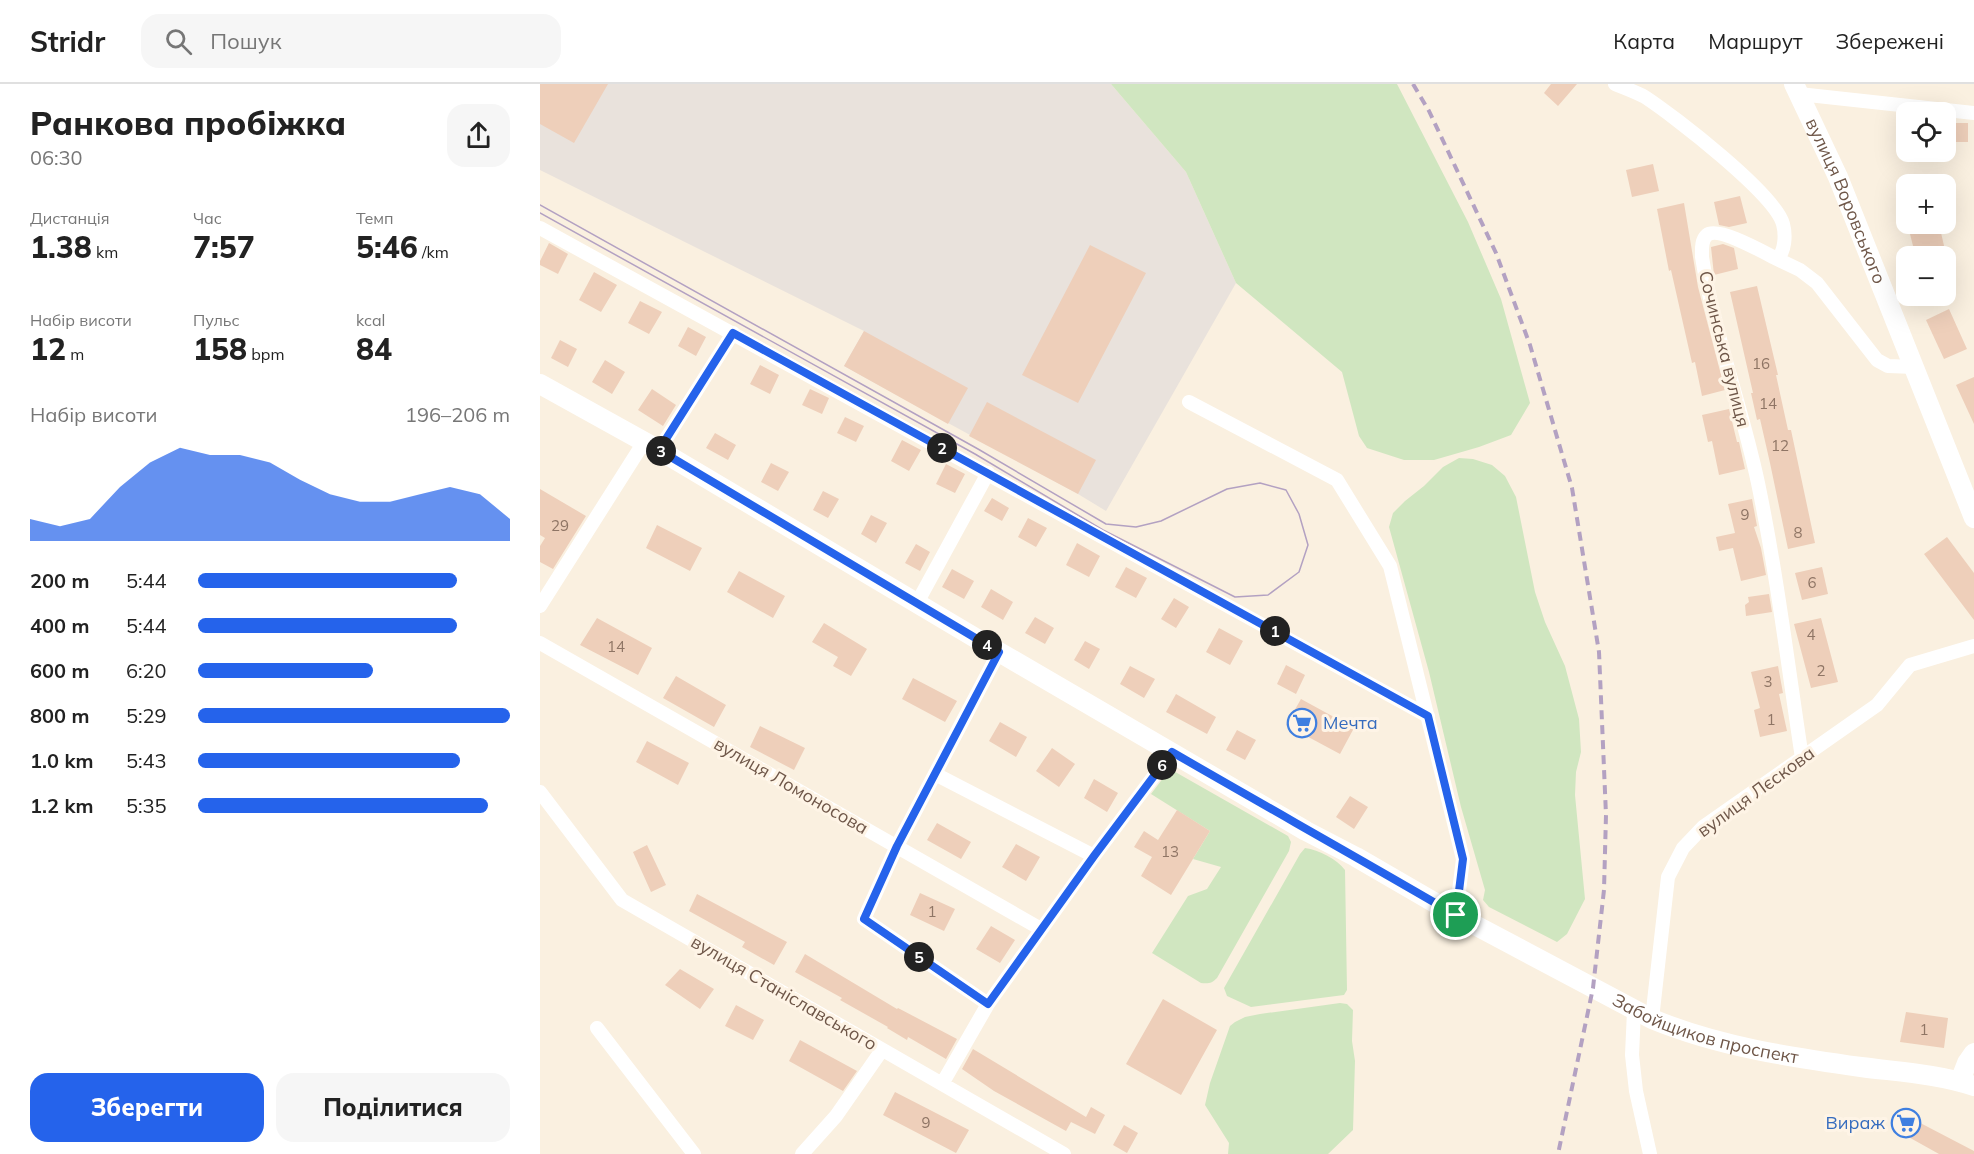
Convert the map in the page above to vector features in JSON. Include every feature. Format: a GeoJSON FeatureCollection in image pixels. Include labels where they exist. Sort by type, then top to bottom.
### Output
{"type":"FeatureCollection","features":[{"type":"Feature","properties":{"kind":"main road","name":"вулиця Воровського"},"geometry":{"type":"LineString","coordinates":[[1796,89],[1838,177],[1974,518]]}},
{"type":"Feature","properties":{"kind":"main road","name":"Забойщиков проспект"},"geometry":{"type":"LineString","coordinates":[[540,384],[651,446],[1306,831],[1634,1011],[1685,1033],[1719,1043],[1785,1057],[1967,1084]]}},
{"type":"Feature","properties":{"kind":"main road"},"geometry":{"type":"LineString","coordinates":[[1967,1084],[1967,1063],[1974,1053]]}},
{"type":"Feature","properties":{"kind":"street"},"geometry":{"type":"LineString","coordinates":[[1616,84],[1643,96],[1665,112],[1730,164],[1759,191],[1778,214],[1783,224],[1784,245],[1777,259],[1800,270],[1817,283],[1877,360],[1888,366],[1915,367]]}},
{"type":"Feature","properties":{"kind":"street"},"geometry":{"type":"LineString","coordinates":[[1796,89],[1974,113]]}},
{"type":"Feature","properties":{"kind":"street"},"geometry":{"type":"LineString","coordinates":[[540,228],[1428,716]]}},
{"type":"Feature","properties":{"kind":"street","name":"Сочинська вулиця"},"geometry":{"type":"LineString","coordinates":[[1777,259],[1717,232],[1710,233],[1703,240],[1702,257],[1705,274],[1758,481],[1802,758]]}},
{"type":"Feature","properties":{"kind":"street"},"geometry":{"type":"LineString","coordinates":[[540,606],[733,333]]}},
{"type":"Feature","properties":{"kind":"street"},"geometry":{"type":"LineString","coordinates":[[1189,402],[1337,480],[1390,566],[1463,859],[1456,915]]}},
{"type":"Feature","properties":{"kind":"street"},"geometry":{"type":"LineString","coordinates":[[917,603],[988,473]]}},
{"type":"Feature","properties":{"kind":"street","name":"вулиця Ломоносова"},"geometry":{"type":"LineString","coordinates":[[540,643],[1041,929]]}},
{"type":"Feature","properties":{"kind":"street","name":"вулиця Лєскова"},"geometry":{"type":"LineString","coordinates":[[1652,1019],[1668,877],[1683,849],[1703,827],[1877,705],[1910,665],[1974,646]]}},
{"type":"Feature","properties":{"kind":"street"},"geometry":{"type":"LineString","coordinates":[[988,1004],[864,919],[897,846],[999,652]]}},
{"type":"Feature","properties":{"kind":"street"},"geometry":{"type":"LineString","coordinates":[[942,1084],[988,1004],[1172,752]]}},
{"type":"Feature","properties":{"kind":"street"},"geometry":{"type":"LineString","coordinates":[[935,774],[1094,856]]}},
{"type":"Feature","properties":{"kind":"street","name":"вулиця Станіславського"},"geometry":{"type":"LineString","coordinates":[[540,792],[622,900],[1064,1154]]}},
{"type":"Feature","properties":{"kind":"street"},"geometry":{"type":"LineString","coordinates":[[1634,1011],[1632,1055],[1636,1091],[1650,1154]]}},
{"type":"Feature","properties":{"kind":"street"},"geometry":{"type":"LineString","coordinates":[[597,1028],[694,1154]]}},
{"type":"Feature","properties":{"kind":"street"},"geometry":{"type":"LineString","coordinates":[[802,1154],[836,1116],[882,1050]]}},
{"type":"Feature","properties":{"kind":"shaded area"},"geometry":{"type":"Polygon","coordinates":[[[540,84],[1111,84],[1186,172],[1236,283],[1106,511],[844,366],[864,331],[540,170],[540,84]]]}},
{"type":"Feature","properties":{"kind":"green space"},"geometry":{"type":"Polygon","coordinates":[[[1111,84],[1397,84],[1468,222],[1501,299],[1530,403],[1511,435],[1434,460],[1404,460],[1367,448],[1359,436],[1342,372],[1236,283],[1186,172],[1111,84]]]}},
{"type":"Feature","properties":{"kind":"green space"},"geometry":{"type":"Polygon","coordinates":[[[1459,458],[1473,459],[1492,465],[1505,476],[1516,497],[1535,592],[1545,622],[1565,666],[1579,719],[1581,752],[1576,772],[1575,795],[1585,899],[1567,934],[1557,942],[1489,907],[1483,900],[1485,890],[1461,807],[1429,672],[1389,527],[1393,513],[1405,501],[1443,467],[1459,458]]]}},
{"type":"Feature","properties":{"kind":"green space"},"geometry":{"type":"Polygon","coordinates":[[[1170,769],[1288,836],[1291,842],[1289,851],[1217,978],[1208,983],[1201,983],[1152,953],[1188,896],[1207,889],[1221,867],[1193,859],[1210,831],[1151,794],[1170,769]]]}},
{"type":"Feature","properties":{"kind":"green space"},"geometry":{"type":"Polygon","coordinates":[[[1305,848],[1327,856],[1345,870],[1347,990],[1344,995],[1251,1007],[1227,996],[1224,988],[1305,848]]]}},
{"type":"Feature","properties":{"kind":"green space"},"geometry":{"type":"Polygon","coordinates":[[[1340,1003],[1347,1004],[1353,1010],[1352,1041],[1355,1061],[1353,1130],[1328,1154],[1228,1154],[1229,1143],[1205,1105],[1210,1083],[1230,1026],[1245,1017],[1340,1003]]]}},
{"type":"Feature","properties":{"kind":"building"},"geometry":{"type":"Polygon","coordinates":[[[540,84],[608,84],[574,143],[540,124],[540,84]]]}},
{"type":"Feature","properties":{"kind":"building"},"geometry":{"type":"Polygon","coordinates":[[[1551,84],[1577,84],[1558,106],[1544,93],[1551,84]]]}},
{"type":"Feature","properties":{"kind":"building"},"geometry":{"type":"Polygon","coordinates":[[[1956,123],[1968,123],[1968,142],[1956,142],[1956,123]]]}},
{"type":"Feature","properties":{"kind":"building"},"geometry":{"type":"Polygon","coordinates":[[[1653,164],[1659,191],[1632,197],[1626,170],[1653,164]]]}},
{"type":"Feature","properties":{"kind":"building"},"geometry":{"type":"Polygon","coordinates":[[[1740,196],[1747,223],[1729,227],[1719,225],[1714,202],[1740,196]]]}},
{"type":"Feature","properties":{"kind":"building"},"geometry":{"type":"Polygon","coordinates":[[[1684,203],[1698,287],[1725,390],[1702,396],[1695,362],[1692,363],[1671,270],[1669,271],[1657,209],[1684,203]]]}},
{"type":"Feature","properties":{"kind":"building"},"geometry":{"type":"Polygon","coordinates":[[[1910,234],[1941,234],[1944,246],[1913,246],[1910,234]]]}},
{"type":"Feature","properties":{"kind":"building"},"geometry":{"type":"Polygon","coordinates":[[[549,243],[568,254],[558,274],[540,265],[549,243]]]}},
{"type":"Feature","properties":{"kind":"building"},"geometry":{"type":"Polygon","coordinates":[[[1723,244],[1734,248],[1738,269],[1714,275],[1711,247],[1723,244]]]}},
{"type":"Feature","properties":{"kind":"building"},"geometry":{"type":"Polygon","coordinates":[[[1090,245],[1146,273],[1078,403],[1022,375],[1090,245]]]}},
{"type":"Feature","properties":{"kind":"building"},"geometry":{"type":"Polygon","coordinates":[[[594,272],[617,285],[601,312],[579,300],[594,272]]]}},
{"type":"Feature","properties":{"kind":"building"},"geometry":{"type":"Polygon","coordinates":[[[1757,286],[1815,543],[1788,549],[1760,419],[1757,420],[1730,292],[1757,286]]]}},
{"type":"Feature","properties":{"kind":"building"},"geometry":{"type":"Polygon","coordinates":[[[640,301],[662,312],[649,334],[628,323],[640,301]]]}},
{"type":"Feature","properties":{"kind":"building"},"geometry":{"type":"Polygon","coordinates":[[[1949,309],[1967,349],[1944,359],[1926,320],[1949,309]]]}},
{"type":"Feature","properties":{"kind":"building"},"geometry":{"type":"Polygon","coordinates":[[[688,327],[706,337],[696,356],[678,346],[688,327]]]}},
{"type":"Feature","properties":{"kind":"building"},"geometry":{"type":"Polygon","coordinates":[[[864,331],[968,388],[948,424],[844,366],[864,331]]]}},
{"type":"Feature","properties":{"kind":"building"},"geometry":{"type":"Polygon","coordinates":[[[560,340],[577,349],[568,367],[551,358],[560,340]]]}},
{"type":"Feature","properties":{"kind":"building"},"geometry":{"type":"Polygon","coordinates":[[[605,360],[625,372],[612,394],[592,382],[605,360]]]}},
{"type":"Feature","properties":{"kind":"building"},"geometry":{"type":"Polygon","coordinates":[[[760,365],[779,375],[770,394],[750,384],[760,365]]]}},
{"type":"Feature","properties":{"kind":"building"},"geometry":{"type":"Polygon","coordinates":[[[1974,377],[1974,424],[1956,385],[1974,377]]]}},
{"type":"Feature","properties":{"kind":"building"},"geometry":{"type":"Polygon","coordinates":[[[652,389],[676,405],[663,426],[638,410],[652,389]]]}},
{"type":"Feature","properties":{"kind":"building"},"geometry":{"type":"Polygon","coordinates":[[[810,389],[829,398],[822,414],[802,405],[810,389]]]}},
{"type":"Feature","properties":{"kind":"building"},"geometry":{"type":"Polygon","coordinates":[[[987,402],[1096,460],[1078,494],[969,436],[987,402]]]}},
{"type":"Feature","properties":{"kind":"building"},"geometry":{"type":"Polygon","coordinates":[[[1729,409],[1745,469],[1719,475],[1712,441],[1708,442],[1702,415],[1729,409]]]}},
{"type":"Feature","properties":{"kind":"building"},"geometry":{"type":"Polygon","coordinates":[[[845,417],[864,426],[856,442],[837,433],[845,417]]]}},
{"type":"Feature","properties":{"kind":"building"},"geometry":{"type":"Polygon","coordinates":[[[715,433],[736,445],[728,460],[706,448],[715,433]]]}},
{"type":"Feature","properties":{"kind":"building"},"geometry":{"type":"Polygon","coordinates":[[[902,440],[921,450],[909,471],[891,461],[902,440]]]}},
{"type":"Feature","properties":{"kind":"building"},"geometry":{"type":"Polygon","coordinates":[[[771,463],[789,472],[778,491],[761,482],[771,463]]]}},
{"type":"Feature","properties":{"kind":"building"},"geometry":{"type":"Polygon","coordinates":[[[946,464],[965,474],[955,493],[936,484],[946,464]]]}},
{"type":"Feature","properties":{"kind":"building"},"geometry":{"type":"Polygon","coordinates":[[[540,489],[586,516],[553,569],[540,562],[540,546],[545,538],[540,535],[540,489]]]}},
{"type":"Feature","properties":{"kind":"building"},"geometry":{"type":"Polygon","coordinates":[[[823,491],[839,499],[828,518],[813,510],[823,491]]]}},
{"type":"Feature","properties":{"kind":"building"},"geometry":{"type":"Polygon","coordinates":[[[992,498],[1009,508],[1002,521],[984,511],[992,498]]]}},
{"type":"Feature","properties":{"kind":"building"},"geometry":{"type":"Polygon","coordinates":[[[1752,499],[1757,526],[1754,527],[1766,575],[1741,581],[1733,548],[1719,551],[1716,537],[1735,533],[1728,504],[1752,499]]]}},
{"type":"Feature","properties":{"kind":"building"},"geometry":{"type":"Polygon","coordinates":[[[871,515],[887,523],[876,543],[861,534],[871,515]]]}},
{"type":"Feature","properties":{"kind":"building"},"geometry":{"type":"Polygon","coordinates":[[[1028,518],[1047,528],[1036,547],[1018,537],[1028,518]]]}},
{"type":"Feature","properties":{"kind":"building"},"geometry":{"type":"Polygon","coordinates":[[[657,525],[702,548],[690,571],[646,548],[657,525]]]}},
{"type":"Feature","properties":{"kind":"building"},"geometry":{"type":"Polygon","coordinates":[[[1947,537],[1974,573],[1974,620],[1924,554],[1947,537]]]}},
{"type":"Feature","properties":{"kind":"building"},"geometry":{"type":"Polygon","coordinates":[[[1077,543],[1100,556],[1089,577],[1066,565],[1077,543]]]}},
{"type":"Feature","properties":{"kind":"building"},"geometry":{"type":"Polygon","coordinates":[[[916,544],[930,552],[920,571],[905,563],[916,544]]]}},
{"type":"Feature","properties":{"kind":"building"},"geometry":{"type":"Polygon","coordinates":[[[1126,567],[1147,578],[1136,598],[1115,587],[1126,567]]]}},
{"type":"Feature","properties":{"kind":"building"},"geometry":{"type":"Polygon","coordinates":[[[1822,567],[1828,594],[1802,600],[1795,573],[1822,567]]]}},
{"type":"Feature","properties":{"kind":"building"},"geometry":{"type":"Polygon","coordinates":[[[952,569],[974,581],[964,599],[942,587],[952,569]]]}},
{"type":"Feature","properties":{"kind":"building"},"geometry":{"type":"Polygon","coordinates":[[[739,571],[785,596],[773,618],[727,592],[739,571]]]}},
{"type":"Feature","properties":{"kind":"building"},"geometry":{"type":"Polygon","coordinates":[[[991,589],[1013,602],[1003,620],[981,607],[991,589]]]}},
{"type":"Feature","properties":{"kind":"building"},"geometry":{"type":"Polygon","coordinates":[[[1769,594],[1772,612],[1746,616],[1745,605],[1749,602],[1748,597],[1769,594]]]}},
{"type":"Feature","properties":{"kind":"building"},"geometry":{"type":"Polygon","coordinates":[[[1174,598],[1189,607],[1176,628],[1161,619],[1174,598]]]}},
{"type":"Feature","properties":{"kind":"building"},"geometry":{"type":"Polygon","coordinates":[[[1035,617],[1054,628],[1045,644],[1025,633],[1035,617]]]}},
{"type":"Feature","properties":{"kind":"building"},"geometry":{"type":"Polygon","coordinates":[[[597,618],[652,648],[638,675],[580,645],[597,618]]]}},
{"type":"Feature","properties":{"kind":"building"},"geometry":{"type":"Polygon","coordinates":[[[1821,618],[1838,682],[1811,688],[1794,624],[1821,618]]]}},
{"type":"Feature","properties":{"kind":"building"},"geometry":{"type":"Polygon","coordinates":[[[824,623],[867,649],[851,676],[833,666],[838,657],[812,642],[824,623]]]}},
{"type":"Feature","properties":{"kind":"building"},"geometry":{"type":"Polygon","coordinates":[[[1219,628],[1243,641],[1230,665],[1206,652],[1219,628]]]}},
{"type":"Feature","properties":{"kind":"building"},"geometry":{"type":"Polygon","coordinates":[[[1085,641],[1100,649],[1089,669],[1074,660],[1085,641]]]}},
{"type":"Feature","properties":{"kind":"building"},"geometry":{"type":"Polygon","coordinates":[[[1286,665],[1305,675],[1296,694],[1277,684],[1286,665]]]}},
{"type":"Feature","properties":{"kind":"building"},"geometry":{"type":"Polygon","coordinates":[[[1130,666],[1155,679],[1144,698],[1120,684],[1130,666]]]}},
{"type":"Feature","properties":{"kind":"building"},"geometry":{"type":"Polygon","coordinates":[[[1778,666],[1783,693],[1779,694],[1787,731],[1760,737],[1754,710],[1760,708],[1751,672],[1778,666]]]}},
{"type":"Feature","properties":{"kind":"building"},"geometry":{"type":"Polygon","coordinates":[[[676,676],[726,705],[714,727],[663,698],[676,676]]]}},
{"type":"Feature","properties":{"kind":"building"},"geometry":{"type":"Polygon","coordinates":[[[913,678],[957,701],[945,722],[902,699],[913,678]]]}},
{"type":"Feature","properties":{"kind":"building"},"geometry":{"type":"Polygon","coordinates":[[[1176,694],[1216,717],[1207,734],[1166,712],[1176,694]]]}},
{"type":"Feature","properties":{"kind":"building"},"geometry":{"type":"Polygon","coordinates":[[[1301,699],[1354,728],[1340,754],[1286,725],[1301,699]]]}},
{"type":"Feature","properties":{"kind":"building"},"geometry":{"type":"Polygon","coordinates":[[[1000,722],[1027,737],[1016,757],[989,741],[1000,722]]]}},
{"type":"Feature","properties":{"kind":"building"},"geometry":{"type":"Polygon","coordinates":[[[760,726],[805,748],[794,770],[750,747],[760,726]]]}},
{"type":"Feature","properties":{"kind":"building"},"geometry":{"type":"Polygon","coordinates":[[[1237,730],[1256,740],[1245,760],[1226,750],[1237,730]]]}},
{"type":"Feature","properties":{"kind":"building"},"geometry":{"type":"Polygon","coordinates":[[[647,741],[689,763],[678,785],[636,762],[647,741]]]}},
{"type":"Feature","properties":{"kind":"building"},"geometry":{"type":"Polygon","coordinates":[[[1052,748],[1075,764],[1059,787],[1036,771],[1052,748]]]}},
{"type":"Feature","properties":{"kind":"building"},"geometry":{"type":"Polygon","coordinates":[[[1094,779],[1118,793],[1107,812],[1084,798],[1094,779]]]}},
{"type":"Feature","properties":{"kind":"building"},"geometry":{"type":"Polygon","coordinates":[[[1350,796],[1368,807],[1354,829],[1336,817],[1350,796]]]}},
{"type":"Feature","properties":{"kind":"building"},"geometry":{"type":"Polygon","coordinates":[[[1177,810],[1210,831],[1171,895],[1141,876],[1152,857],[1134,847],[1144,831],[1158,840],[1177,810]]]}},
{"type":"Feature","properties":{"kind":"building"},"geometry":{"type":"Polygon","coordinates":[[[937,823],[971,842],[961,859],[927,840],[937,823]]]}},
{"type":"Feature","properties":{"kind":"building"},"geometry":{"type":"Polygon","coordinates":[[[1016,844],[1040,857],[1026,881],[1002,867],[1016,844]]]}},
{"type":"Feature","properties":{"kind":"building"},"geometry":{"type":"Polygon","coordinates":[[[647,845],[666,885],[651,892],[633,852],[647,845]]]}},
{"type":"Feature","properties":{"kind":"building"},"geometry":{"type":"Polygon","coordinates":[[[920,893],[955,909],[944,931],[910,915],[920,893]]]}},
{"type":"Feature","properties":{"kind":"building"},"geometry":{"type":"Polygon","coordinates":[[[697,894],[787,942],[774,965],[742,947],[745,942],[689,911],[697,894]]]}},
{"type":"Feature","properties":{"kind":"building"},"geometry":{"type":"Polygon","coordinates":[[[991,926],[1015,940],[1000,963],[976,949],[991,926]]]}},
{"type":"Feature","properties":{"kind":"building"},"geometry":{"type":"Polygon","coordinates":[[[805,954],[897,1009],[957,1039],[946,1059],[908,1037],[907,1040],[840,1000],[842,998],[795,972],[805,954]]]}},
{"type":"Feature","properties":{"kind":"building"},"geometry":{"type":"Polygon","coordinates":[[[680,969],[714,989],[700,1009],[665,985],[680,969]]]}},
{"type":"Feature","properties":{"kind":"building"},"geometry":{"type":"Polygon","coordinates":[[[1163,999],[1217,1030],[1181,1095],[1126,1064],[1163,999]]]}},
{"type":"Feature","properties":{"kind":"building"},"geometry":{"type":"Polygon","coordinates":[[[736,1005],[764,1020],[753,1040],[725,1026],[736,1005]]]}},
{"type":"Feature","properties":{"kind":"building"},"geometry":{"type":"Polygon","coordinates":[[[1906,1012],[1948,1018],[1944,1048],[1900,1042],[1906,1012]]]}},
{"type":"Feature","properties":{"kind":"building"},"geometry":{"type":"Polygon","coordinates":[[[800,1040],[857,1071],[843,1091],[789,1061],[800,1040]]]}},
{"type":"Feature","properties":{"kind":"building"},"geometry":{"type":"Polygon","coordinates":[[[973,1049],[1086,1117],[1091,1107],[1105,1115],[1095,1134],[1071,1122],[1066,1131],[994,1091],[962,1069],[973,1049]]]}},
{"type":"Feature","properties":{"kind":"building"},"geometry":{"type":"Polygon","coordinates":[[[895,1092],[969,1130],[956,1153],[883,1115],[895,1092]]]}},
{"type":"Feature","properties":{"kind":"building"},"geometry":{"type":"Polygon","coordinates":[[[1905,1115],[1974,1151],[1974,1154],[1939,1154],[1896,1130],[1905,1115]]]}},
{"type":"Feature","properties":{"kind":"building"},"geometry":{"type":"Polygon","coordinates":[[[1124,1125],[1138,1133],[1127,1153],[1113,1145],[1124,1125]]]}},
{"type":"Feature","properties":{"kind":"tram line"},"geometry":{"type":"LineString","coordinates":[[540,205],[978,449],[1106,524],[1136,527],[1161,521],[1227,489],[1260,483],[1286,490],[1299,514],[1308,545],[1299,572],[1268,595],[1235,597],[1103,530],[975,454],[540,213]]}},
{"type":"Feature","properties":{"kind":"railway"},"geometry":{"type":"LineString","coordinates":[[1413,84],[1429,111],[1496,253],[1530,345],[1572,488],[1599,652],[1606,815],[1604,890],[1593,988],[1558,1154]]}},
{"type":"Feature","properties":{"kind":"place","name":"Мечта"},"geometry":{"type":"Point","coordinates":[1302,723]}},
{"type":"Feature","properties":{"kind":"place","name":"Вираж"},"geometry":{"type":"Point","coordinates":[1906,1123]}},
{"type":"Feature","properties":{"kind":"route"},"geometry":{"type":"LineString","coordinates":[[733,333],[1428,716],[1463,859],[1456,915],[1306,831],[1172,752],[988,1004],[864,919],[897,846],[999,652],[659,450],[733,333]]}}]}
